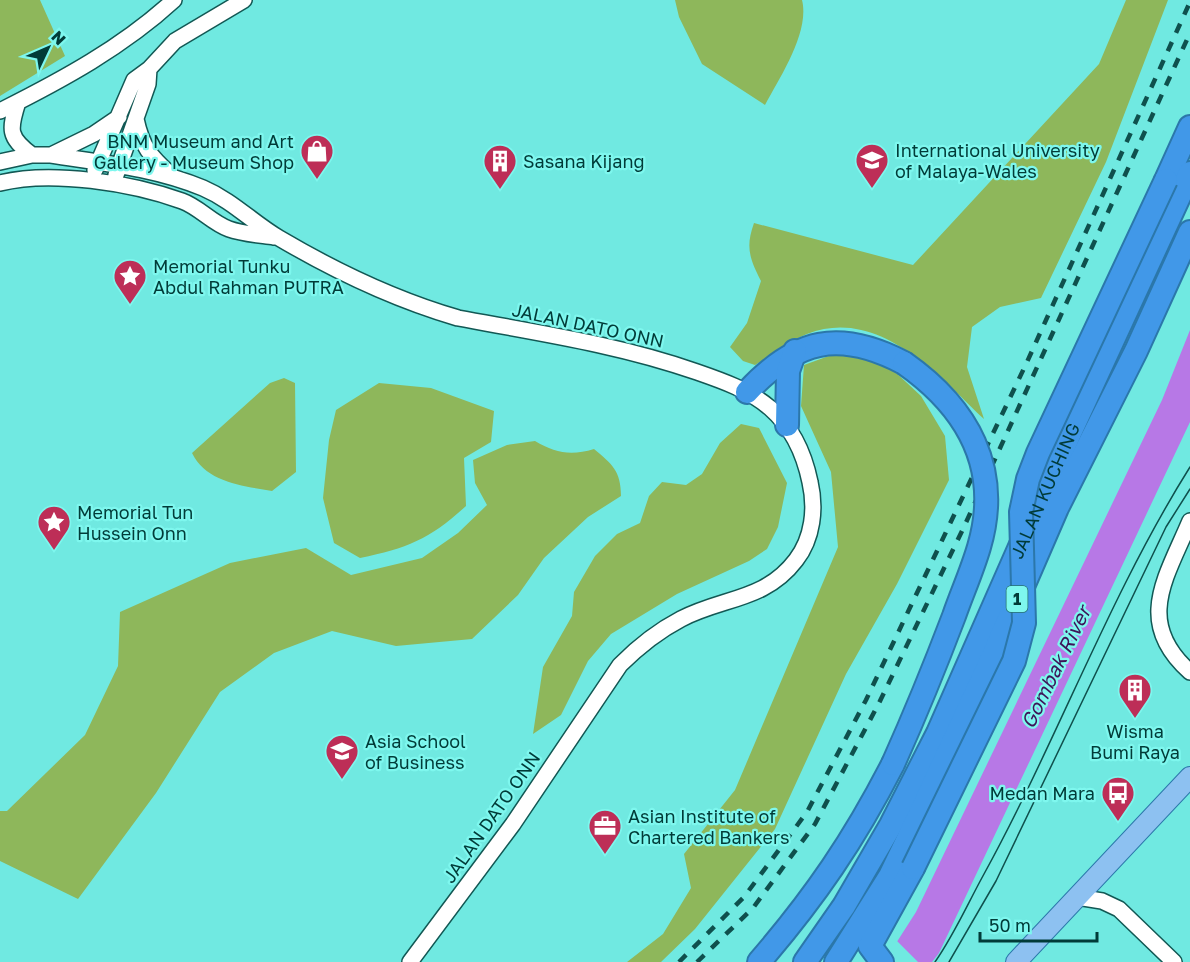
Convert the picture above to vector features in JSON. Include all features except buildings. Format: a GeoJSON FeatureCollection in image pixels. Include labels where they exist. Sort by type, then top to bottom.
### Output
{"type":"FeatureCollection","features":[{"type":"Feature","properties":{"kind":"highway"},"geometry":{"type":"LineString","coordinates":[[878,958],[870,946],[874,937],[913,868],[1014,661],[1020,643],[1024,623],[1021,512],[1038,453],[1190,127]]}},
{"type":"Feature","properties":{"kind":"highway","name":"JALAN KUCHING"},"geometry":{"type":"LineString","coordinates":[[805,962],[844,906],[891,825],[938,733],[1070,433],[1190,173]]}},
{"type":"Feature","properties":{"kind":"highway","name":"JALAN KUCHING"},"geometry":{"type":"LineString","coordinates":[[836,962],[890,876],[992,658],[1057,508],[1136,351],[1190,232]]}},
{"type":"Feature","properties":{"kind":"highway"},"geometry":{"type":"LineString","coordinates":[[747,392],[774,364],[795,351],[812,345],[843,345],[879,351],[904,363],[931,382],[967,426],[976,445],[986,496],[979,546],[929,681],[893,764],[868,813],[833,870],[759,962]]}},
{"type":"Feature","properties":{"kind":"highway"},"geometry":{"type":"LineString","coordinates":[[787,425],[788,371],[795,351]]}},
{"type":"Feature","properties":{"kind":"main road"},"geometry":{"type":"LineString","coordinates":[[1016,962],[1190,777]]}},
{"type":"Feature","properties":{"kind":"street"},"geometry":{"type":"LineString","coordinates":[[0,111],[124,41],[174,0]]}},
{"type":"Feature","properties":{"kind":"street"},"geometry":{"type":"LineString","coordinates":[[91,182],[134,80],[149,69],[175,41],[244,0]]}},
{"type":"Feature","properties":{"kind":"street"},"geometry":{"type":"LineString","coordinates":[[112,185],[148,84],[149,69]]}},
{"type":"Feature","properties":{"kind":"street"},"geometry":{"type":"LineString","coordinates":[[18,102],[11,132],[15,142],[32,155]]}},
{"type":"Feature","properties":{"kind":"street"},"geometry":{"type":"LineString","coordinates":[[51,155],[94,134],[119,117]]}},
{"type":"Feature","properties":{"kind":"street"},"geometry":{"type":"LineString","coordinates":[[136,119],[140,140],[146,150],[172,177]]}},
{"type":"Feature","properties":{"kind":"street","name":"JALAN DATO ONN"},"geometry":{"type":"LineString","coordinates":[[0,162],[32,155],[51,155],[119,165],[172,177],[231,202],[277,237],[369,284],[428,309],[458,318],[646,354],[747,392],[769,407],[787,425],[801,447],[813,494],[813,517],[808,537],[798,558],[769,586],[751,595],[682,618],[638,647],[620,665],[513,824],[410,962]]}},
{"type":"Feature","properties":{"kind":"street","name":"JALAN DATO ONN"},"geometry":{"type":"LineString","coordinates":[[0,183],[40,178],[112,185],[184,202],[228,229],[277,237]]}},
{"type":"Feature","properties":{"kind":"street"},"geometry":{"type":"LineString","coordinates":[[1190,521],[1160,594],[1157,614],[1161,634],[1168,650],[1190,672]]}},
{"type":"Feature","properties":{"kind":"street"},"geometry":{"type":"LineString","coordinates":[[1077,897],[1102,901],[1119,909],[1174,962]]}},
{"type":"Feature","properties":{"kind":"green space"},"geometry":{"type":"Polygon","coordinates":[[[0,0],[40,0],[65,56],[0,96],[0,0]]]}},
{"type":"Feature","properties":{"kind":"green space"},"geometry":{"type":"Polygon","coordinates":[[[675,0],[802,0],[802,26],[798,40],[765,105],[702,64],[679,17],[675,0]]]}},
{"type":"Feature","properties":{"kind":"green space"},"geometry":{"type":"Polygon","coordinates":[[[1126,0],[1168,0],[1106,162],[1041,298],[1000,307],[972,327],[967,367],[984,419],[927,365],[882,337],[858,329],[833,328],[807,334],[755,365],[743,361],[730,347],[747,323],[761,281],[749,247],[754,223],[913,265],[1099,64],[1126,0]]]}},
{"type":"Feature","properties":{"kind":"green space"},"geometry":{"type":"Polygon","coordinates":[[[837,353],[861,355],[892,369],[921,396],[945,436],[949,480],[897,584],[846,674],[775,829],[695,929],[661,962],[627,962],[663,934],[691,888],[684,854],[735,790],[838,547],[831,472],[801,406],[804,365],[837,353]]]}},
{"type":"Feature","properties":{"kind":"green space"},"geometry":{"type":"Polygon","coordinates":[[[284,378],[295,383],[296,472],[272,491],[226,481],[198,463],[192,453],[270,383],[284,378]]]}},
{"type":"Feature","properties":{"kind":"green space"},"geometry":{"type":"Polygon","coordinates":[[[379,383],[431,388],[494,411],[491,442],[464,458],[466,506],[441,527],[418,541],[360,558],[334,543],[323,498],[329,440],[336,410],[379,383]]]}},
{"type":"Feature","properties":{"kind":"green space"},"geometry":{"type":"Polygon","coordinates":[[[741,424],[759,428],[787,483],[778,527],[767,549],[749,561],[677,594],[611,634],[588,661],[561,715],[533,734],[543,667],[572,616],[574,592],[595,556],[617,534],[640,523],[649,496],[662,482],[686,485],[702,474],[720,443],[741,424]]]}},
{"type":"Feature","properties":{"kind":"green space"},"geometry":{"type":"Polygon","coordinates":[[[535,441],[549,448],[570,453],[594,449],[606,459],[617,474],[621,496],[588,517],[544,558],[518,595],[472,639],[396,646],[332,631],[274,653],[220,692],[156,793],[78,899],[0,861],[0,811],[7,811],[85,735],[118,666],[120,612],[230,563],[306,548],[351,575],[422,558],[458,533],[487,505],[475,483],[473,460],[507,445],[535,441]]]}},
{"type":"Feature","properties":{"kind":"water","name":"Gombak River"},"geometry":{"type":"Polygon","coordinates":[[[1190,330],[1190,422],[939,953],[932,962],[884,962],[916,912],[1162,400],[1190,330]]]}},
{"type":"Feature","properties":{"kind":"pier"},"geometry":{"type":"Polygon","coordinates":[[[896,940],[918,962],[881,962],[896,940]]]}},
{"type":"Feature","properties":{"kind":"tram line"},"geometry":{"type":"LineString","coordinates":[[935,962],[955,930],[1010,824],[1134,566],[1190,467]]}},
{"type":"Feature","properties":{"kind":"tram line"},"geometry":{"type":"LineString","coordinates":[[949,962],[996,881],[1166,527],[1190,489]]}},
{"type":"Feature","properties":{"kind":"railway"},"geometry":{"type":"LineString","coordinates":[[679,962],[744,897],[807,812],[866,700],[1027,362],[1190,2]]}},
{"type":"Feature","properties":{"kind":"railway"},"geometry":{"type":"LineString","coordinates":[[697,962],[753,908],[815,824],[879,703],[963,529],[1190,33]]}},
{"type":"Feature","properties":{"kind":"place","name":"BNM Museum and Art Gallery - Museum Shop"},"geometry":{"type":"Point","coordinates":[317,180]}},
{"type":"Feature","properties":{"kind":"place","name":"International University of Malaya-Wales"},"geometry":{"type":"Point","coordinates":[872,189]}},
{"type":"Feature","properties":{"kind":"place","name":"Sasana Kijang"},"geometry":{"type":"Point","coordinates":[500,190]}},
{"type":"Feature","properties":{"kind":"place","name":"Memorial Tunku Abdul Rahman PUTRA"},"geometry":{"type":"Point","coordinates":[130,305]}},
{"type":"Feature","properties":{"kind":"place","name":"Memorial Tun Hussein Onn"},"geometry":{"type":"Point","coordinates":[54,551]}},
{"type":"Feature","properties":{"kind":"place","name":"Wisma Bumi Raya"},"geometry":{"type":"Point","coordinates":[1135,719]}},
{"type":"Feature","properties":{"kind":"place","name":"Asia School of Business"},"geometry":{"type":"Point","coordinates":[342,780]}},
{"type":"Feature","properties":{"kind":"place","name":"Medan Mara"},"geometry":{"type":"Point","coordinates":[1118,822]}},
{"type":"Feature","properties":{"kind":"place","name":"Asian Institute of Chartered Bankers"},"geometry":{"type":"Point","coordinates":[605,855]}}]}
